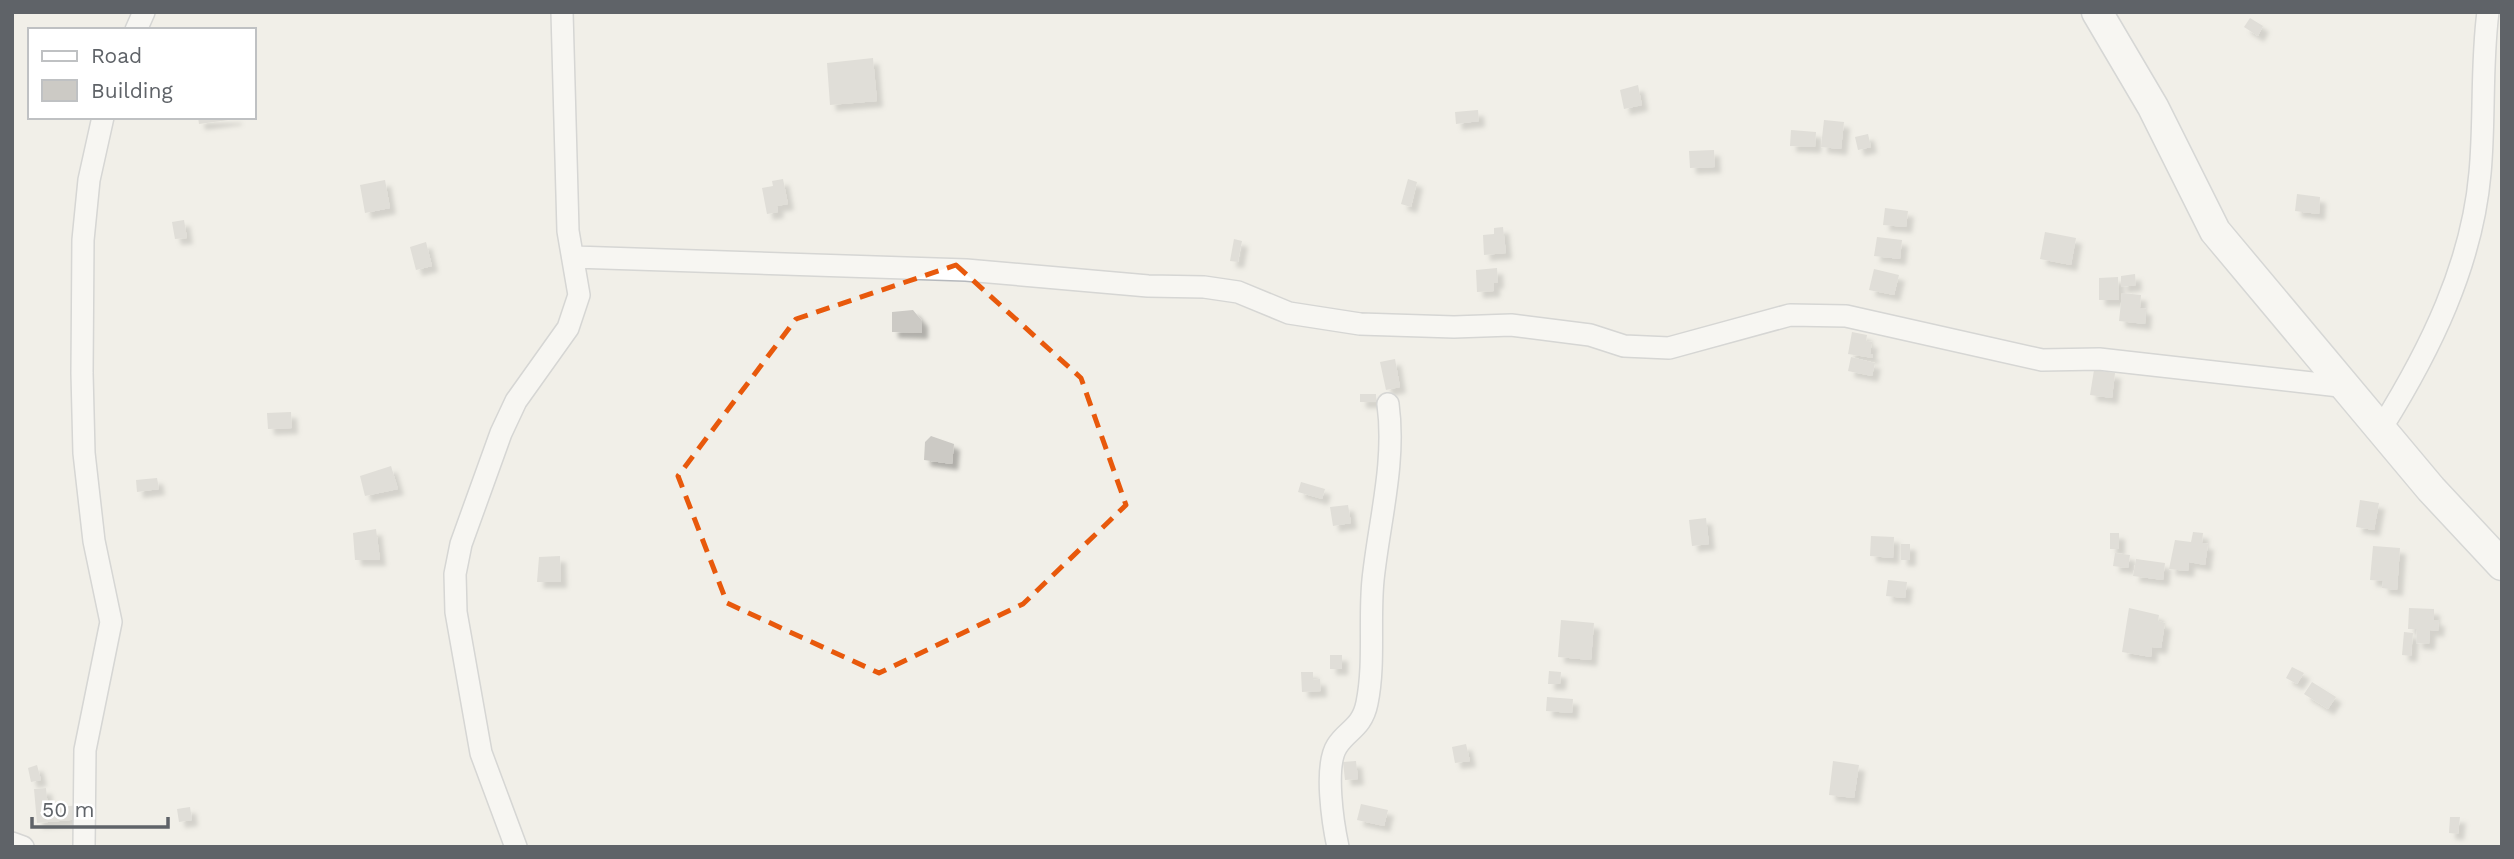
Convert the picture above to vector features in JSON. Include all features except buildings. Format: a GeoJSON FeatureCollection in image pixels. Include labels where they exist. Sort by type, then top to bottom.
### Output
{"type":"FeatureCollection","features":[{"type":"Feature","properties":{"kind":"main road"},"geometry":{"type":"LineString","coordinates":[[2097,12],[2153,107],[2215,231],[2382,427],[2431,489],[2502,565]]}},
{"type":"Feature","properties":{"kind":"street"},"geometry":{"type":"LineString","coordinates":[[137,28],[144,12]]}},
{"type":"Feature","properties":{"kind":"street"},"geometry":{"type":"LineString","coordinates":[[516,847],[481,753],[456,612],[455,574],[461,544],[501,432],[516,401],[568,328],[576,311],[579,281],[567,217],[562,12]]}},
{"type":"Feature","properties":{"kind":"street"},"geometry":{"type":"LineString","coordinates":[[2382,427],[2412,379],[2444,313],[2469,238],[2480,175],[2492,16]]}},
{"type":"Feature","properties":{"kind":"street"},"geometry":{"type":"LineString","coordinates":[[84,847],[85,750],[111,622],[94,541],[84,453],[82,373],[83,240],[89,180],[103,119]]}},
{"type":"Feature","properties":{"kind":"street"},"geometry":{"type":"LineString","coordinates":[[574,257],[966,270],[1148,286],[1204,287],[1238,292],[1303,316],[1400,327],[1511,325],[1561,329],[1623,346],[1654,349],[1669,348],[1790,315],[1846,316],[2042,360],[2099,359],[2348,387]]}},
{"type":"Feature","properties":{"kind":"street"},"geometry":{"type":"LineString","coordinates":[[1338,847],[1332,772],[1338,744],[1354,731],[1367,704],[1373,578],[1392,435],[1388,404]]}},
{"type":"Feature","properties":{"kind":"street"},"geometry":{"type":"LineString","coordinates":[[12,843],[23,847]]}},
{"type":"Feature","properties":{"kind":"highlighted area"},"geometry":{"type":"Polygon","coordinates":[[[956,265],[1081,378],[1126,505],[1023,604],[879,673],[727,603],[678,476],[796,319],[956,265]]]}}]}
